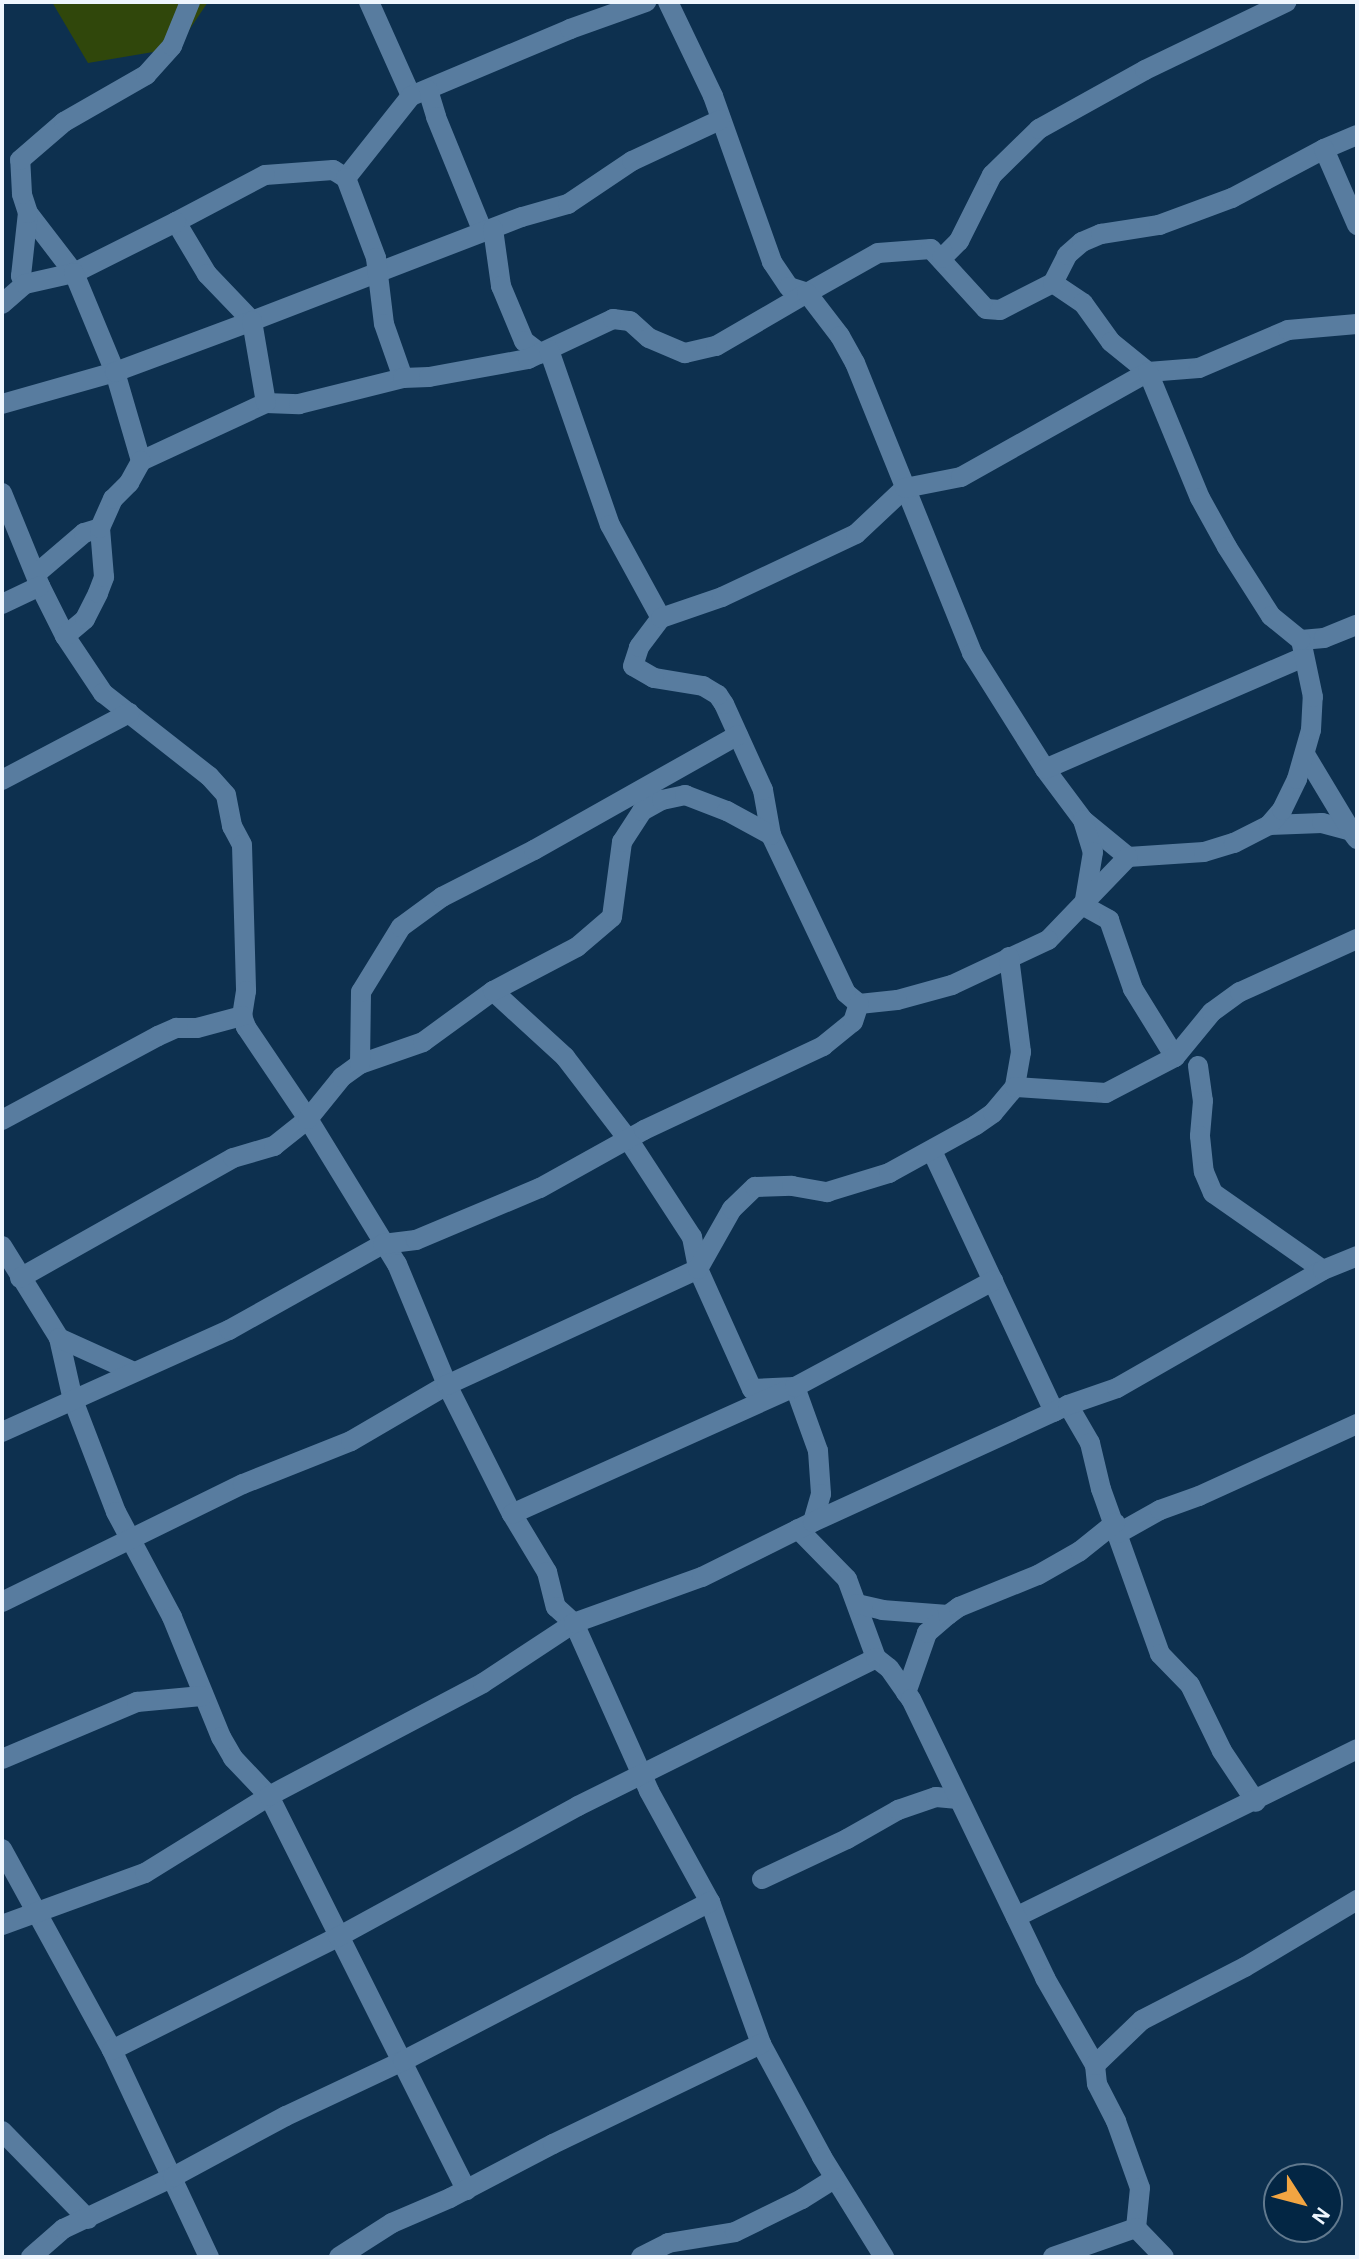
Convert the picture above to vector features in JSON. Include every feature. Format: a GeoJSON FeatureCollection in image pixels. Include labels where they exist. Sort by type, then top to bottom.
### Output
{"type":"FeatureCollection","features":[{"type":"Feature","properties":{"kind":"street"},"geometry":{"type":"LineString","coordinates":[[141,461],[115,372],[74,273],[28,213],[22,194],[20,160],[29,149],[64,122],[146,75],[172,46],[190,2]]}},
{"type":"Feature","properties":{"kind":"street"},"geometry":{"type":"LineString","coordinates":[[369,2],[488,230],[501,286],[524,341],[545,352],[610,525],[661,618]]}},
{"type":"Feature","properties":{"kind":"street"},"geometry":{"type":"LineString","coordinates":[[346,178],[419,93],[570,29],[646,2]]}},
{"type":"Feature","properties":{"kind":"street"},"geometry":{"type":"LineString","coordinates":[[668,2],[713,96],[772,262],[789,287],[807,293],[840,336],[855,363],[972,653],[1045,769],[1083,820],[1128,857],[1204,852],[1234,843],[1269,825],[1282,810],[1306,756],[1313,697],[1303,649],[1271,616],[1227,547],[1200,498],[1148,372],[1111,342],[1083,303],[1053,283]]}},
{"type":"Feature","properties":{"kind":"street"},"geometry":{"type":"LineString","coordinates":[[942,258],[959,241],[992,175],[1039,129],[1145,70],[1286,2]]}},
{"type":"Feature","properties":{"kind":"street"},"geometry":{"type":"LineString","coordinates":[[2,404],[115,372],[488,230],[579,199],[632,161],[720,120]]}},
{"type":"Feature","properties":{"kind":"street"},"geometry":{"type":"LineString","coordinates":[[65,636],[85,619],[104,577],[100,528],[113,499],[129,483],[141,461],[266,403],[299,404],[403,378],[456,373],[545,352],[613,319],[630,321],[649,338],[685,353],[716,346],[878,253],[922,247],[942,258],[986,309],[1000,310],[1053,283],[1067,255],[1082,242],[1101,234],[1159,225],[1205,208],[1357,135]]}},
{"type":"Feature","properties":{"kind":"street"},"geometry":{"type":"LineString","coordinates":[[1324,149],[1357,225]]}},
{"type":"Feature","properties":{"kind":"street"},"geometry":{"type":"LineString","coordinates":[[2,304],[25,284],[74,273],[265,175],[333,170],[346,178],[379,271],[384,324],[403,378]]}},
{"type":"Feature","properties":{"kind":"street"},"geometry":{"type":"LineString","coordinates":[[25,284],[21,276],[28,213]]}},
{"type":"Feature","properties":{"kind":"street"},"geometry":{"type":"LineString","coordinates":[[176,222],[207,274],[252,321],[266,403]]}},
{"type":"Feature","properties":{"kind":"street"},"geometry":{"type":"LineString","coordinates":[[1128,857],[1048,940],[928,993],[871,1005],[859,1004],[846,993],[771,835],[763,790],[718,695],[703,686],[654,678],[633,666],[639,647],[661,618],[722,597],[856,534],[905,488],[961,477],[1148,372],[1199,368],[1288,330],[1357,324]]}},
{"type":"Feature","properties":{"kind":"street"},"geometry":{"type":"LineString","coordinates":[[2,493],[65,636],[103,693],[209,776],[226,795],[232,826],[242,845],[246,991],[242,1016],[265,1061],[308,1119],[397,1264],[447,1385],[512,1514],[547,1572],[556,1607],[574,1623],[643,1776],[710,1902],[761,2044],[835,2178],[884,2257]]}},
{"type":"Feature","properties":{"kind":"street"},"geometry":{"type":"LineString","coordinates":[[2,604],[38,580],[84,533],[100,528]]}},
{"type":"Feature","properties":{"kind":"street"},"geometry":{"type":"LineString","coordinates":[[1045,769],[1357,625]]}},
{"type":"Feature","properties":{"kind":"street"},"geometry":{"type":"LineString","coordinates":[[2,780],[129,713]]}},
{"type":"Feature","properties":{"kind":"street"},"geometry":{"type":"LineString","coordinates":[[360,1064],[361,992],[401,927],[442,897],[534,850],[738,735]]}},
{"type":"Feature","properties":{"kind":"street"},"geometry":{"type":"LineString","coordinates":[[1306,756],[1354,835]]}},
{"type":"Feature","properties":{"kind":"street"},"geometry":{"type":"LineString","coordinates":[[20,1278],[223,1163],[274,1146],[308,1119],[342,1077],[360,1064],[423,1042],[493,991],[577,947],[612,917],[622,842],[642,811],[662,800],[685,795],[727,811],[771,835]]}},
{"type":"Feature","properties":{"kind":"street"},"geometry":{"type":"LineString","coordinates":[[1083,820],[1093,852],[1084,906]]}},
{"type":"Feature","properties":{"kind":"street"},"geometry":{"type":"LineString","coordinates":[[1269,825],[1322,823],[1354,835]]}},
{"type":"Feature","properties":{"kind":"street"},"geometry":{"type":"LineString","coordinates":[[1084,906],[1109,920],[1133,989],[1175,1057]]}},
{"type":"Feature","properties":{"kind":"street"},"geometry":{"type":"LineString","coordinates":[[1015,1087],[1106,1093],[1175,1057],[1212,1012],[1240,992],[1357,939]]}},
{"type":"Feature","properties":{"kind":"street"},"geometry":{"type":"LineString","coordinates":[[2,1602],[243,1484],[351,1441],[447,1385],[698,1269],[732,1209],[755,1187],[792,1186],[827,1192],[889,1173],[932,1151],[993,1113],[1015,1087],[1021,1052],[1009,957]]}},
{"type":"Feature","properties":{"kind":"street"},"geometry":{"type":"LineString","coordinates":[[493,991],[565,1057],[628,1139],[692,1237],[698,1269],[752,1389],[795,1387]]}},
{"type":"Feature","properties":{"kind":"street"},"geometry":{"type":"LineString","coordinates":[[2,1432],[229,1330],[383,1244],[416,1240],[461,1224],[540,1188],[628,1139],[823,1046],[853,1022],[859,1004]]}},
{"type":"Feature","properties":{"kind":"street"},"geometry":{"type":"LineString","coordinates":[[2,1120],[176,1028],[197,1028],[242,1016]]}},
{"type":"Feature","properties":{"kind":"street"},"geometry":{"type":"LineString","coordinates":[[1198,1066],[1203,1101],[1200,1136],[1204,1172],[1213,1193],[1323,1270]]}},
{"type":"Feature","properties":{"kind":"street"},"geometry":{"type":"LineString","coordinates":[[932,1151],[993,1281],[1061,1409],[1090,1443],[1101,1489],[1160,1654],[1190,1685],[1222,1751],[1256,1802]]}},
{"type":"Feature","properties":{"kind":"street"},"geometry":{"type":"LineString","coordinates":[[2,1246],[59,1338],[73,1400],[116,1512],[172,1617],[202,1696],[233,1758],[269,1796],[466,2190]]}},
{"type":"Feature","properties":{"kind":"street"},"geometry":{"type":"LineString","coordinates":[[2,1925],[145,1873],[269,1796],[483,1683],[574,1623],[702,1577],[805,1525],[1061,1409],[1117,1388],[1159,1367],[1323,1270],[1357,1256]]}},
{"type":"Feature","properties":{"kind":"street"},"geometry":{"type":"LineString","coordinates":[[512,1514],[795,1387],[993,1281]]}},
{"type":"Feature","properties":{"kind":"street"},"geometry":{"type":"LineString","coordinates":[[59,1338],[134,1372]]}},
{"type":"Feature","properties":{"kind":"street"},"geometry":{"type":"LineString","coordinates":[[795,1387],[818,1451],[821,1494],[805,1525]]}},
{"type":"Feature","properties":{"kind":"street"},"geometry":{"type":"LineString","coordinates":[[906,1693],[927,1633],[959,1607],[1038,1575],[1117,1528],[1199,1496],[1357,1424]]}},
{"type":"Feature","properties":{"kind":"street"},"geometry":{"type":"LineString","coordinates":[[805,1525],[847,1579],[876,1658],[889,1668],[906,1693],[1066,2018],[1095,2065],[1097,2084],[1116,2121],[1140,2188],[1136,2228],[1164,2257]]}},
{"type":"Feature","properties":{"kind":"street"},"geometry":{"type":"LineString","coordinates":[[857,1604],[882,1610],[948,1615]]}},
{"type":"Feature","properties":{"kind":"street"},"geometry":{"type":"LineString","coordinates":[[112,2050],[338,1937],[429,1885],[876,1658]]}},
{"type":"Feature","properties":{"kind":"street"},"geometry":{"type":"LineString","coordinates":[[2,1759],[137,1702],[202,1696]]}},
{"type":"Feature","properties":{"kind":"street"},"geometry":{"type":"LineString","coordinates":[[1016,1917],[1256,1802],[1357,1749]]}},
{"type":"Feature","properties":{"kind":"street"},"geometry":{"type":"LineString","coordinates":[[762,1879],[847,1839],[898,1810],[936,1797],[958,1799]]}},
{"type":"Feature","properties":{"kind":"street"},"geometry":{"type":"LineString","coordinates":[[2,1849],[112,2050],[209,2257]]}},
{"type":"Feature","properties":{"kind":"street"},"geometry":{"type":"LineString","coordinates":[[1095,2065],[1142,2020],[1245,1967],[1357,1900]]}},
{"type":"Feature","properties":{"kind":"street"},"geometry":{"type":"LineString","coordinates":[[31,2257],[54,2234],[173,2177],[286,2116],[403,2061],[710,1902]]}},
{"type":"Feature","properties":{"kind":"street"},"geometry":{"type":"LineString","coordinates":[[339,2257],[392,2223],[466,2190],[553,2144],[761,2044]]}},
{"type":"Feature","properties":{"kind":"street"},"geometry":{"type":"LineString","coordinates":[[2,2131],[88,2219]]}},
{"type":"Feature","properties":{"kind":"street"},"geometry":{"type":"LineString","coordinates":[[641,2257],[668,2243],[735,2232],[802,2199],[835,2178]]}},
{"type":"Feature","properties":{"kind":"street"},"geometry":{"type":"LineString","coordinates":[[1053,2257],[1136,2228]]}},
{"type":"Feature","properties":{"kind":"green space"},"geometry":{"type":"Polygon","coordinates":[[[52,2],[208,2],[177,48],[88,63],[52,2]]]}}]}
